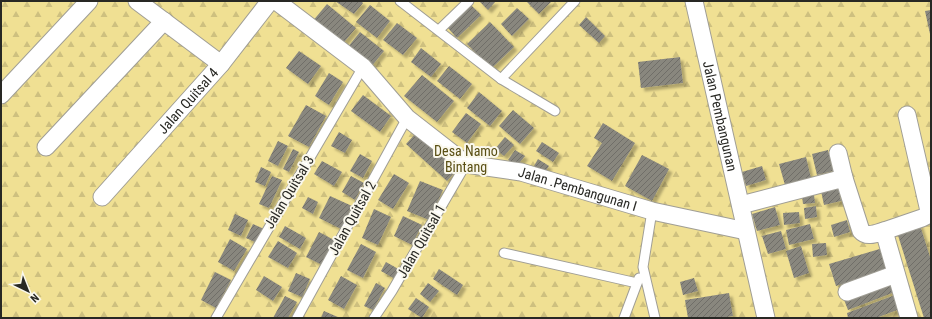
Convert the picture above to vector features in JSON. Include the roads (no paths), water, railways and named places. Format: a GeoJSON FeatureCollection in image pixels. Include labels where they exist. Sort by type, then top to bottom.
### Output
{"type":"FeatureCollection","features":[{"type":"Feature","properties":{"kind":"street"},"geometry":{"type":"LineString","coordinates":[[1,95],[89,1]]}},
{"type":"Feature","properties":{"kind":"street"},"geometry":{"type":"LineString","coordinates":[[137,1],[221,64]]}},
{"type":"Feature","properties":{"kind":"street","name":"Jalan Quitsal 4"},"geometry":{"type":"LineString","coordinates":[[102,197],[221,64],[270,1]]}},
{"type":"Feature","properties":{"kind":"street","name":"Jalan .Pembangunan I"},"geometry":{"type":"LineString","coordinates":[[276,1],[363,67],[407,118],[466,164],[521,172],[652,211],[746,232]]}},
{"type":"Feature","properties":{"kind":"street","name":"Jalan Pembangunan"},"geometry":{"type":"LineString","coordinates":[[694,1],[766,318]]}},
{"type":"Feature","properties":{"kind":"street"},"geometry":{"type":"LineString","coordinates":[[46,148],[164,21]]}},
{"type":"Feature","properties":{"kind":"street"},"geometry":{"type":"LineString","coordinates":[[838,153],[844,178],[861,231],[864,234],[871,235],[926,216],[929,211],[907,115]]}},
{"type":"Feature","properties":{"kind":"street"},"geometry":{"type":"LineString","coordinates":[[741,205],[844,178]]}},
{"type":"Feature","properties":{"kind":"street"},"geometry":{"type":"LineString","coordinates":[[884,231],[909,318]]}},
{"type":"Feature","properties":{"kind":"street"},"geometry":{"type":"LineString","coordinates":[[847,292],[896,274]]}},
{"type":"Feature","properties":{"kind":"lane"},"geometry":{"type":"LineString","coordinates":[[400,1],[501,79],[555,111]]}},
{"type":"Feature","properties":{"kind":"lane"},"geometry":{"type":"LineString","coordinates":[[439,30],[469,1]]}},
{"type":"Feature","properties":{"kind":"lane"},"geometry":{"type":"LineString","coordinates":[[501,79],[575,1]]}},
{"type":"Feature","properties":{"kind":"lane","name":"Jalan Quitsal 3"},"geometry":{"type":"LineString","coordinates":[[216,318],[363,67]]}},
{"type":"Feature","properties":{"kind":"lane","name":"Jalan Quitsal 2"},"geometry":{"type":"LineString","coordinates":[[297,318],[407,118]]}},
{"type":"Feature","properties":{"kind":"lane","name":"Jalan Quitsal 1"},"geometry":{"type":"LineString","coordinates":[[374,318],[392,291],[466,164]]}},
{"type":"Feature","properties":{"kind":"lane"},"geometry":{"type":"LineString","coordinates":[[624,318],[643,267],[652,211]]}},
{"type":"Feature","properties":{"kind":"lane"},"geometry":{"type":"LineString","coordinates":[[504,253],[637,283]]}},
{"type":"Feature","properties":{"kind":"lane"},"geometry":{"type":"LineString","coordinates":[[643,267],[655,318]]}},
{"type":"Feature","properties":{"kind":"park label","name":"Desa Namo Bintang"},"geometry":{"type":"Point","coordinates":[466,160]}}]}
